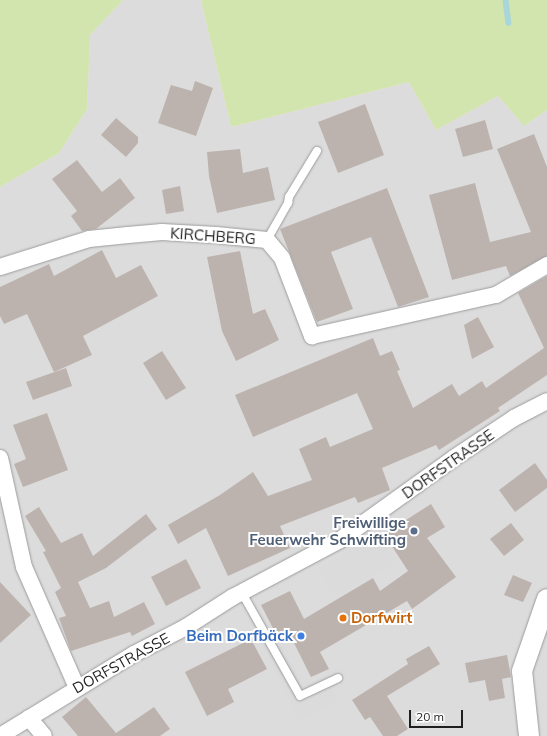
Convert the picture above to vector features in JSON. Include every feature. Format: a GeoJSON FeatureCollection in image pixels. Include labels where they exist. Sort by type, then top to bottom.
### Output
{"type":"FeatureCollection","features":[{"type":"Feature","properties":{"kind":"street","name":"KIRCHBERG"},"geometry":{"type":"LineString","coordinates":[[0,267],[89,239],[128,234],[162,232],[267,240],[282,258],[312,336],[496,295],[547,265]]}},
{"type":"Feature","properties":{"kind":"street","name":"DORFSTRASSE"},"geometry":{"type":"LineString","coordinates":[[0,736],[76,688],[134,654],[186,627],[242,593],[340,540],[454,458],[514,418],[547,401]]}},
{"type":"Feature","properties":{"kind":"street"},"geometry":{"type":"LineString","coordinates":[[0,458],[24,567],[76,688]]}},
{"type":"Feature","properties":{"kind":"street"},"geometry":{"type":"LineString","coordinates":[[529,736],[522,671],[547,598]]}},
{"type":"Feature","properties":{"kind":"street"},"geometry":{"type":"LineString","coordinates":[[29,718],[44,736]]}},
{"type":"Feature","properties":{"kind":"lane"},"geometry":{"type":"LineString","coordinates":[[267,240],[288,203],[289,197],[317,151]]}},
{"type":"Feature","properties":{"kind":"lane"},"geometry":{"type":"LineString","coordinates":[[242,593],[300,696],[338,678]]}},
{"type":"Feature","properties":{"kind":"shaded area"},"geometry":{"type":"Polygon","coordinates":[[[123,0],[201,0],[231,127],[409,82],[436,130],[498,96],[524,126],[547,110],[547,736],[0,736],[0,187],[59,153],[87,109],[90,35],[123,0]]]}},
{"type":"Feature","properties":{"kind":"shaded area"},"geometry":{"type":"Polygon","coordinates":[[[378,534],[395,562],[335,597],[318,568],[378,534]]]}},
{"type":"Feature","properties":{"kind":"shaded area"},"geometry":{"type":"Polygon","coordinates":[[[284,645],[303,686],[326,675],[338,702],[299,721],[267,653],[284,645]]]}},
{"type":"Feature","properties":{"kind":"green space"},"geometry":{"type":"Polygon","coordinates":[[[0,0],[123,0],[90,35],[87,109],[59,153],[0,187],[0,0]]]}},
{"type":"Feature","properties":{"kind":"green space"},"geometry":{"type":"Polygon","coordinates":[[[201,0],[547,0],[547,110],[524,126],[498,96],[436,130],[409,82],[231,127],[201,0]]]}},
{"type":"Feature","properties":{"kind":"building"},"geometry":{"type":"Polygon","coordinates":[[[195,81],[213,88],[196,136],[158,123],[171,85],[192,91],[195,81]]]}},
{"type":"Feature","properties":{"kind":"building"},"geometry":{"type":"Polygon","coordinates":[[[365,104],[384,155],[338,173],[318,122],[365,104]]]}},
{"type":"Feature","properties":{"kind":"building"},"geometry":{"type":"Polygon","coordinates":[[[116,118],[138,137],[138,143],[126,157],[101,135],[116,118]]]}},
{"type":"Feature","properties":{"kind":"building"},"geometry":{"type":"Polygon","coordinates":[[[485,120],[493,149],[463,157],[455,129],[485,120]]]}},
{"type":"Feature","properties":{"kind":"building"},"geometry":{"type":"Polygon","coordinates":[[[534,134],[547,167],[547,256],[510,276],[506,266],[452,280],[429,195],[475,183],[490,242],[531,232],[497,149],[534,134]]]}},
{"type":"Feature","properties":{"kind":"building"},"geometry":{"type":"Polygon","coordinates":[[[240,149],[243,173],[268,167],[275,200],[217,213],[209,176],[207,152],[240,149]]]}},
{"type":"Feature","properties":{"kind":"building"},"geometry":{"type":"Polygon","coordinates":[[[77,160],[102,192],[120,178],[135,198],[96,229],[82,231],[71,216],[77,211],[52,179],[77,160]]]}},
{"type":"Feature","properties":{"kind":"building"},"geometry":{"type":"Polygon","coordinates":[[[180,186],[184,211],[166,214],[162,190],[180,186]]]}},
{"type":"Feature","properties":{"kind":"building"},"geometry":{"type":"Polygon","coordinates":[[[387,188],[429,297],[398,307],[371,237],[331,252],[353,309],[317,322],[280,229],[387,188]]]}},
{"type":"Feature","properties":{"kind":"building"},"geometry":{"type":"Polygon","coordinates":[[[102,250],[116,278],[141,265],[158,296],[83,336],[92,355],[54,372],[27,314],[4,324],[0,316],[0,287],[49,264],[54,276],[102,250]]]}},
{"type":"Feature","properties":{"kind":"building"},"geometry":{"type":"Polygon","coordinates":[[[240,251],[253,314],[265,309],[279,340],[236,361],[222,331],[207,257],[240,251]]]}},
{"type":"Feature","properties":{"kind":"building"},"geometry":{"type":"Polygon","coordinates":[[[547,276],[547,375],[498,408],[500,411],[439,450],[436,445],[382,468],[390,490],[358,503],[355,497],[280,526],[290,548],[228,576],[206,528],[178,544],[168,525],[220,495],[253,472],[268,496],[312,480],[299,449],[326,437],[330,447],[373,429],[357,393],[253,437],[235,395],[373,338],[380,356],[392,351],[400,370],[397,371],[413,408],[452,384],[459,396],[482,381],[486,388],[544,348],[518,293],[547,276]]]}},
{"type":"Feature","properties":{"kind":"building"},"geometry":{"type":"Polygon","coordinates":[[[478,317],[494,347],[472,359],[464,325],[478,317]]]}},
{"type":"Feature","properties":{"kind":"building"},"geometry":{"type":"Polygon","coordinates":[[[162,351],[186,388],[166,400],[143,363],[162,351]]]}},
{"type":"Feature","properties":{"kind":"building"},"geometry":{"type":"Polygon","coordinates":[[[66,368],[72,386],[33,400],[26,382],[66,368]]]}},
{"type":"Feature","properties":{"kind":"building"},"geometry":{"type":"Polygon","coordinates":[[[47,413],[68,470],[23,487],[14,464],[26,459],[13,425],[47,413]]]}},
{"type":"Feature","properties":{"kind":"building"},"geometry":{"type":"Polygon","coordinates":[[[535,463],[547,480],[547,488],[515,512],[499,490],[535,463]]]}},
{"type":"Feature","properties":{"kind":"building"},"geometry":{"type":"Polygon","coordinates":[[[431,504],[445,527],[427,538],[456,577],[412,609],[407,601],[320,652],[329,669],[311,677],[289,633],[278,638],[261,605],[290,591],[304,619],[373,578],[380,591],[408,571],[384,534],[431,504]]]}},
{"type":"Feature","properties":{"kind":"building"},"geometry":{"type":"Polygon","coordinates":[[[39,507],[61,543],[82,533],[93,556],[146,514],[157,529],[106,568],[78,582],[90,608],[109,601],[114,617],[144,602],[155,624],[132,636],[130,632],[71,651],[59,618],[66,616],[55,592],[61,588],[43,552],[46,551],[25,516],[39,507]]]}},
{"type":"Feature","properties":{"kind":"building"},"geometry":{"type":"Polygon","coordinates":[[[511,523],[524,540],[504,556],[490,539],[511,523]]]}},
{"type":"Feature","properties":{"kind":"building"},"geometry":{"type":"Polygon","coordinates":[[[186,559],[201,588],[166,606],[151,577],[186,559]]]}},
{"type":"Feature","properties":{"kind":"building"},"geometry":{"type":"Polygon","coordinates":[[[513,575],[532,583],[523,602],[504,595],[513,575]]]}},
{"type":"Feature","properties":{"kind":"building"},"geometry":{"type":"Polygon","coordinates":[[[0,582],[31,615],[0,643],[0,582]]]}},
{"type":"Feature","properties":{"kind":"building"},"geometry":{"type":"Polygon","coordinates":[[[251,639],[267,669],[228,689],[234,702],[207,716],[185,672],[251,639]]]}},
{"type":"Feature","properties":{"kind":"building"},"geometry":{"type":"Polygon","coordinates":[[[429,646],[440,664],[387,696],[408,729],[397,736],[383,736],[370,717],[365,720],[352,700],[408,664],[406,659],[429,646]]]}},
{"type":"Feature","properties":{"kind":"building"},"geometry":{"type":"Polygon","coordinates":[[[507,655],[511,677],[502,679],[505,698],[489,701],[485,680],[469,683],[465,663],[507,655]]]}},
{"type":"Feature","properties":{"kind":"building"},"geometry":{"type":"Polygon","coordinates":[[[86,697],[116,733],[154,707],[170,729],[160,736],[78,736],[62,717],[86,697]]]}},
{"type":"Feature","properties":{"kind":"waterway"},"geometry":{"type":"LineString","coordinates":[[506,0],[509,23]]}},
{"type":"Feature","properties":{"kind":"place","name":"Freiwillige Feuerwehr Schwifting"},"geometry":{"type":"Point","coordinates":[414,531]}},
{"type":"Feature","properties":{"kind":"place","name":"Dorfwirt"},"geometry":{"type":"Point","coordinates":[343,618]}},
{"type":"Feature","properties":{"kind":"place","name":"Beim Dorfbäck"},"geometry":{"type":"Point","coordinates":[301,636]}}]}
